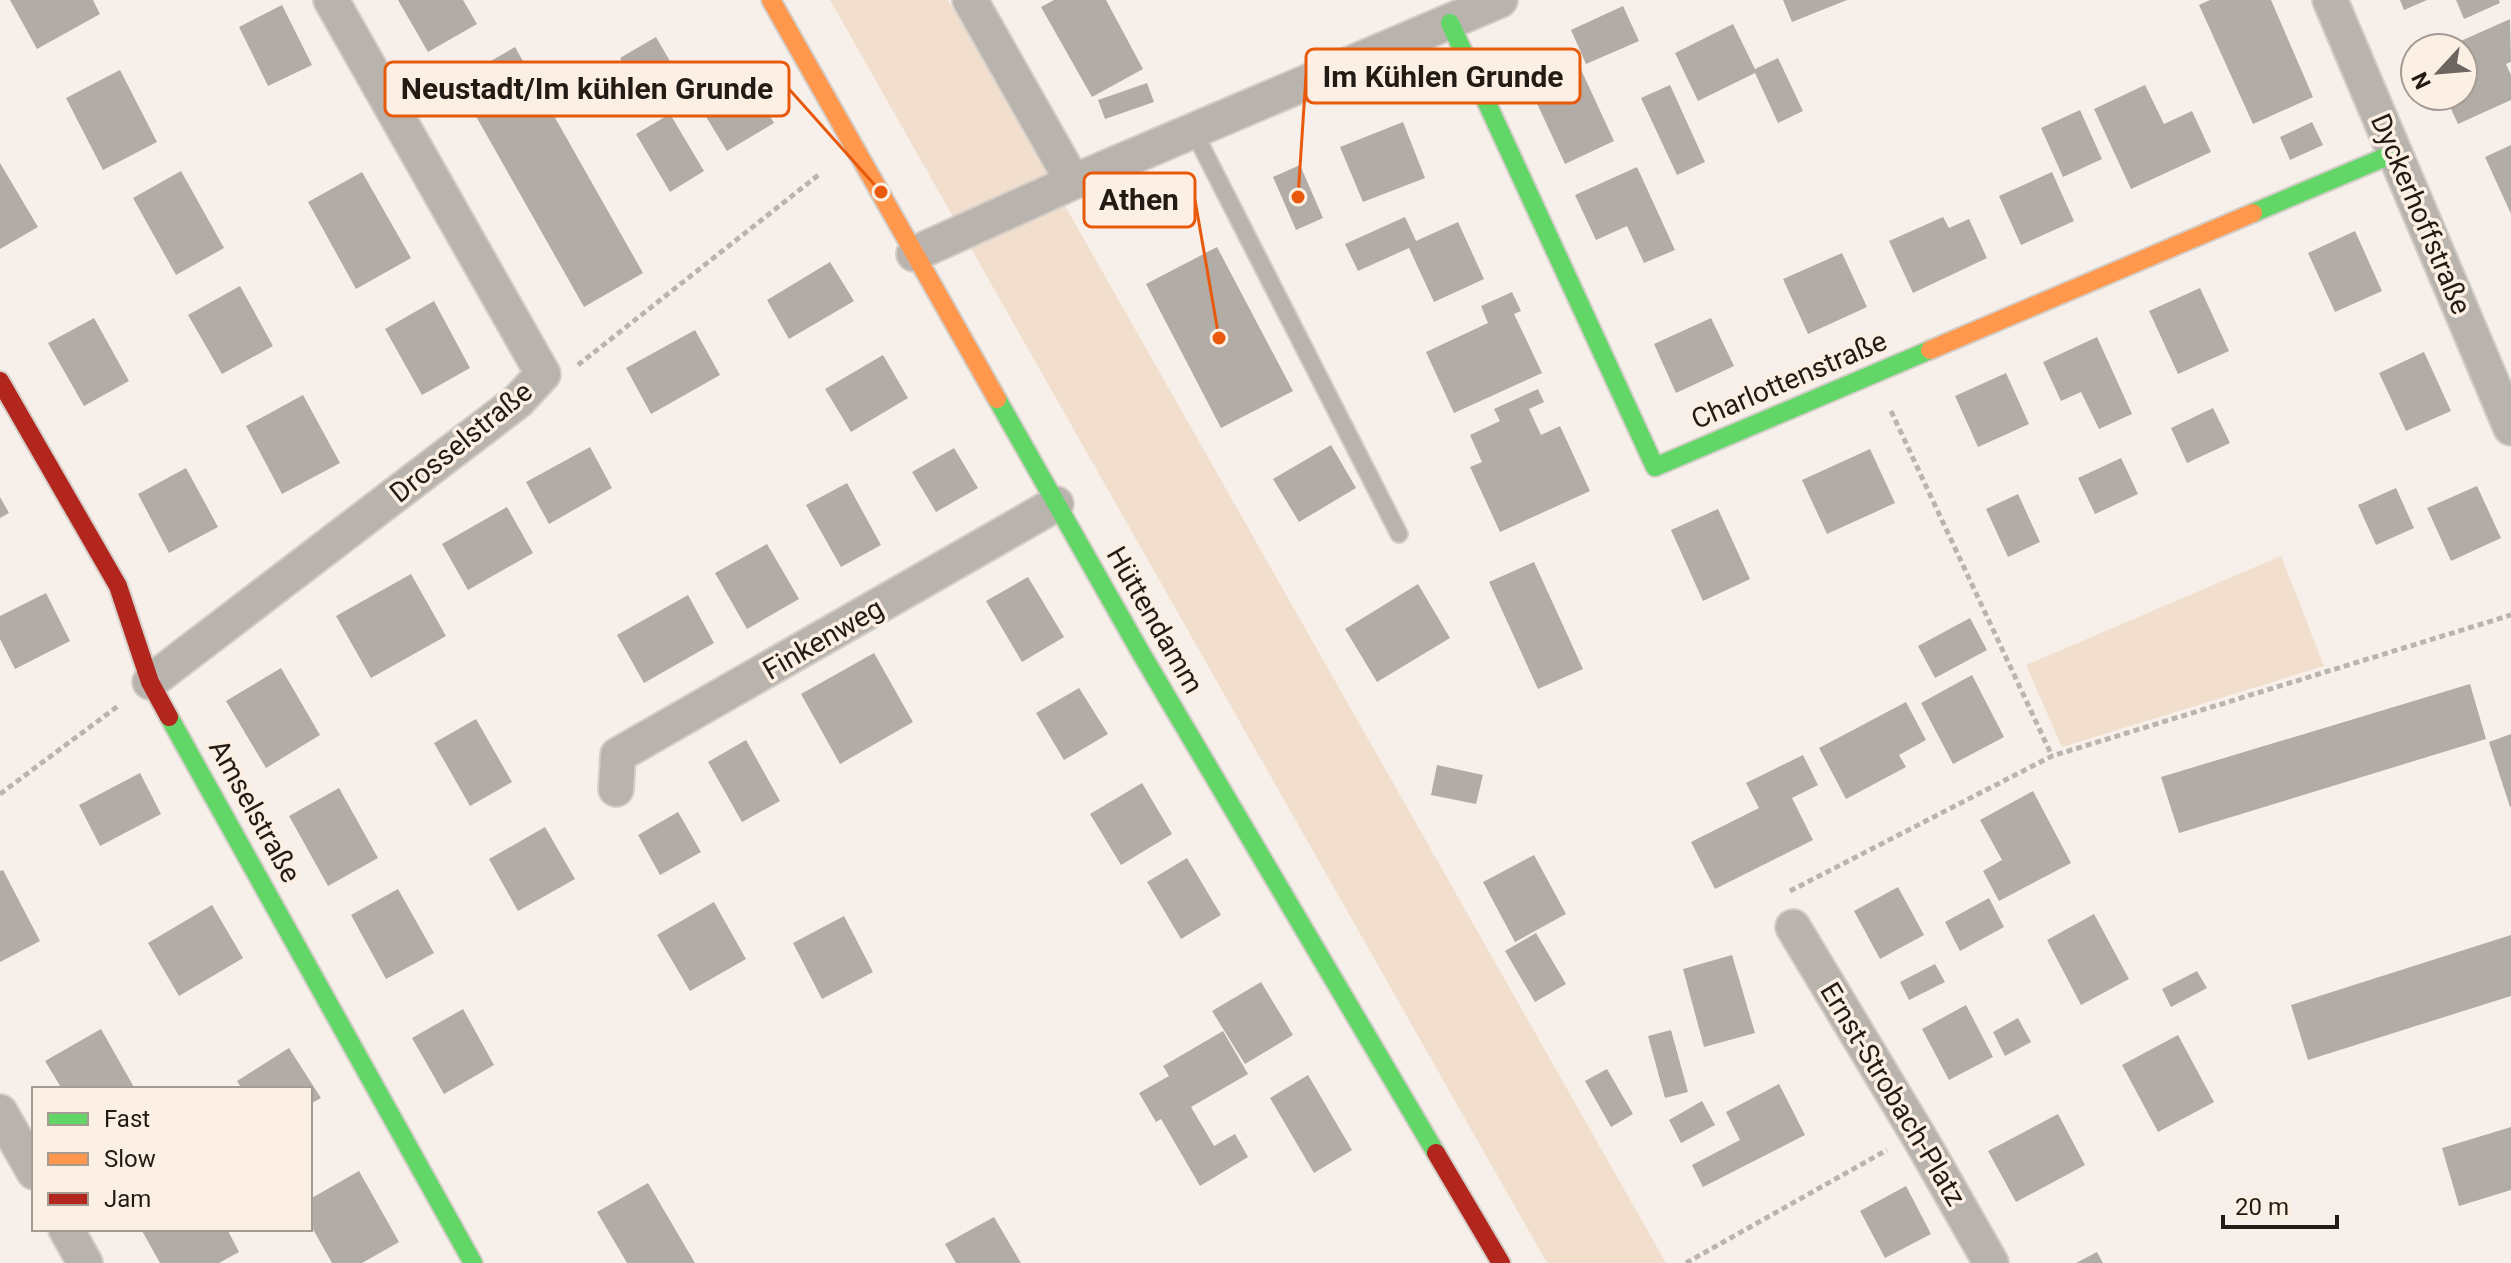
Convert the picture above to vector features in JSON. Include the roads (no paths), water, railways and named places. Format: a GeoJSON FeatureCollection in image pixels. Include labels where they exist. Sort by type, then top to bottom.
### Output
{"type":"FeatureCollection","features":[{"type":"Feature","properties":{"kind":"street","name":"Drosselstraße"},"geometry":{"type":"LineString","coordinates":[[150,682],[518,401],[543,374],[331,0]]}},
{"type":"Feature","properties":{"kind":"street","name":"Hüttendamm"},"geometry":{"type":"LineString","coordinates":[[771,0],[1056,504],[1501,1263]]}},
{"type":"Feature","properties":{"kind":"street"},"geometry":{"type":"LineString","coordinates":[[970,0],[1073,182]]}},
{"type":"Feature","properties":{"kind":"street"},"geometry":{"type":"LineString","coordinates":[[914,254],[1073,182],[1500,0]]}},
{"type":"Feature","properties":{"kind":"street","name":"Dyckerhoffstraße"},"geometry":{"type":"LineString","coordinates":[[2330,0],[2511,428]]}},
{"type":"Feature","properties":{"kind":"street","name":"Charlottenstraße"},"geometry":{"type":"LineString","coordinates":[[1450,23],[1655,467],[2395,153]]}},
{"type":"Feature","properties":{"kind":"street","name":"Amselstraße"},"geometry":{"type":"LineString","coordinates":[[0,381],[118,586],[150,682],[473,1263]]}},
{"type":"Feature","properties":{"kind":"street","name":"Finkenweg"},"geometry":{"type":"LineString","coordinates":[[616,789],[618,755],[1056,504]]}},
{"type":"Feature","properties":{"kind":"street","name":"Ernst-Strobach-Platz"},"geometry":{"type":"LineString","coordinates":[[1793,927],[1991,1263]]}},
{"type":"Feature","properties":{"kind":"street"},"geometry":{"type":"LineString","coordinates":[[0,1112],[32,1168]]}},
{"type":"Feature","properties":{"kind":"street"},"geometry":{"type":"LineString","coordinates":[[67,1231],[85,1263]]}},
{"type":"Feature","properties":{"kind":"lane"},"geometry":{"type":"LineString","coordinates":[[1194,132],[1399,534]]}},
{"type":"Feature","properties":{"kind":"place","name":"Neustadt/Im kühlen Grunde"},"geometry":{"type":"Point","coordinates":[881,192]}},
{"type":"Feature","properties":{"kind":"place","name":"Im Kühlen Grunde"},"geometry":{"type":"Point","coordinates":[1298,197]}},
{"type":"Feature","properties":{"kind":"place","name":"Athen"},"geometry":{"type":"Point","coordinates":[1219,338]}}]}
